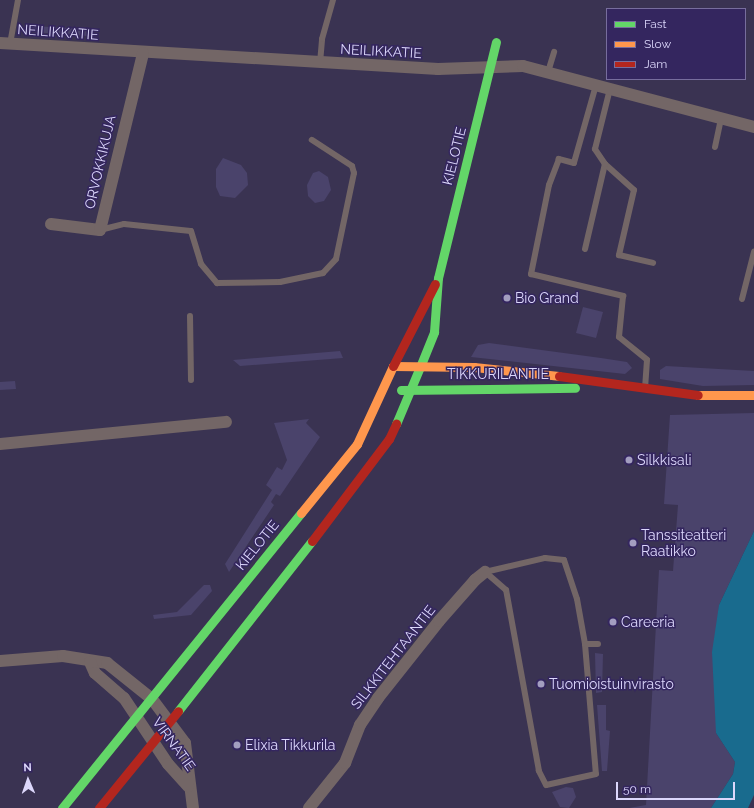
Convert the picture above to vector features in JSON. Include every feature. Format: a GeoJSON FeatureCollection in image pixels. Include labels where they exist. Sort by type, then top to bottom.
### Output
{"type":"FeatureCollection","features":[{"type":"Feature","properties":{"kind":"main road","name":"KIELOTIE"},"geometry":{"type":"LineString","coordinates":[[99,808],[251,622],[389,439],[412,389],[434,332],[438,278],[496,42]]}},
{"type":"Feature","properties":{"kind":"main road","name":"KIELOTIE"},"geometry":{"type":"LineString","coordinates":[[62,808],[137,718],[357,444],[383,391],[393,366],[438,278]]}},
{"type":"Feature","properties":{"kind":"main road","name":"TIKKURILANTIE"},"geometry":{"type":"LineString","coordinates":[[393,366],[533,372],[645,390],[717,397],[754,395]]}},
{"type":"Feature","properties":{"kind":"main road","name":"TIKKURILANTIE"},"geometry":{"type":"LineString","coordinates":[[383,391],[412,389],[613,385]]}},
{"type":"Feature","properties":{"kind":"street","name":"NEILIKKATIE"},"geometry":{"type":"LineString","coordinates":[[5,43],[320,64],[458,70],[491,66],[523,66],[754,127]]}},
{"type":"Feature","properties":{"kind":"street","name":"ORVOKKIKUJA"},"geometry":{"type":"LineString","coordinates":[[51,224],[100,230],[143,53]]}},
{"type":"Feature","properties":{"kind":"street"},"geometry":{"type":"LineString","coordinates":[[0,444],[226,422]]}},
{"type":"Feature","properties":{"kind":"street","name":"SILKKITEHTAANTIE"},"geometry":{"type":"LineString","coordinates":[[310,808],[345,764],[360,725],[378,698],[439,621],[486,572]]}},
{"type":"Feature","properties":{"kind":"street","name":"VIRNATIE"},"geometry":{"type":"LineString","coordinates":[[0,661],[63,656],[90,662],[107,663],[152,699],[170,720],[188,757],[188,786],[193,808]]}},
{"type":"Feature","properties":{"kind":"street","name":"VIRNATIE"},"geometry":{"type":"LineString","coordinates":[[90,662],[95,674],[124,698],[137,718],[154,739],[168,764],[188,786]]}},
{"type":"Feature","properties":{"kind":"lane"},"geometry":{"type":"LineString","coordinates":[[5,43],[16,0]]}},
{"type":"Feature","properties":{"kind":"lane"},"geometry":{"type":"LineString","coordinates":[[320,64],[322,39],[333,0]]}},
{"type":"Feature","properties":{"kind":"lane"},"geometry":{"type":"LineString","coordinates":[[548,72],[554,52]]}},
{"type":"Feature","properties":{"kind":"lane"},"geometry":{"type":"LineString","coordinates":[[596,85],[574,163],[559,159],[549,185],[531,274],[623,296],[619,337],[647,360],[645,390]]}},
{"type":"Feature","properties":{"kind":"lane"},"geometry":{"type":"LineString","coordinates":[[610,89],[595,149],[604,164],[634,190],[618,255],[653,263]]}},
{"type":"Feature","properties":{"kind":"lane"},"geometry":{"type":"LineString","coordinates":[[715,147],[721,118]]}},
{"type":"Feature","properties":{"kind":"lane"},"geometry":{"type":"LineString","coordinates":[[100,230],[124,224],[191,232],[201,264],[207,275],[217,283],[280,282],[323,272],[336,258],[354,173],[352,166],[312,140]]}},
{"type":"Feature","properties":{"kind":"lane"},"geometry":{"type":"LineString","coordinates":[[585,248],[604,164]]}},
{"type":"Feature","properties":{"kind":"lane"},"geometry":{"type":"LineString","coordinates":[[742,299],[754,252]]}},
{"type":"Feature","properties":{"kind":"lane"},"geometry":{"type":"LineString","coordinates":[[190,316],[191,380]]}},
{"type":"Feature","properties":{"kind":"lane"},"geometry":{"type":"LineString","coordinates":[[545,558],[564,560],[577,599],[586,644],[596,774],[546,785],[536,756],[506,590],[486,572],[545,558]]}},
{"type":"Feature","properties":{"kind":"lane"},"geometry":{"type":"LineString","coordinates":[[586,644],[598,644]]}},
{"type":"Feature","properties":{"kind":"shaded area"},"geometry":{"type":"Polygon","coordinates":[[[32,26],[88,29],[88,36],[32,32],[32,26]]]}},
{"type":"Feature","properties":{"kind":"shaded area"},"geometry":{"type":"Polygon","coordinates":[[[223,158],[241,165],[247,173],[248,185],[235,198],[220,196],[216,187],[216,169],[223,158]]]}},
{"type":"Feature","properties":{"kind":"shaded area"},"geometry":{"type":"Polygon","coordinates":[[[319,171],[328,177],[331,190],[324,201],[315,203],[308,196],[307,185],[313,173],[319,171]]]}},
{"type":"Feature","properties":{"kind":"shaded area"},"geometry":{"type":"Polygon","coordinates":[[[583,307],[603,312],[596,338],[576,333],[583,307]]]}},
{"type":"Feature","properties":{"kind":"shaded area"},"geometry":{"type":"Polygon","coordinates":[[[489,343],[627,362],[632,368],[625,374],[471,357],[478,345],[489,343]]]}},
{"type":"Feature","properties":{"kind":"shaded area"},"geometry":{"type":"Polygon","coordinates":[[[340,351],[343,358],[240,366],[233,360],[340,351]]]}},
{"type":"Feature","properties":{"kind":"shaded area"},"geometry":{"type":"Polygon","coordinates":[[[666,366],[754,371],[754,385],[703,386],[660,379],[660,370],[666,366]]]}},
{"type":"Feature","properties":{"kind":"shaded area"},"geometry":{"type":"Polygon","coordinates":[[[15,381],[16,389],[0,390],[0,382],[15,381]]]}},
{"type":"Feature","properties":{"kind":"shaded area"},"geometry":{"type":"Polygon","coordinates":[[[754,413],[754,531],[719,605],[716,733],[735,762],[733,774],[711,808],[629,808],[646,805],[659,570],[673,571],[678,505],[664,504],[670,415],[754,413]]]}},
{"type":"Feature","properties":{"kind":"shaded area"},"geometry":{"type":"Polygon","coordinates":[[[309,419],[306,423],[320,437],[280,496],[276,494],[271,502],[274,505],[229,572],[225,564],[272,490],[266,485],[277,467],[282,470],[287,460],[274,423],[309,419]]]}},
{"type":"Feature","properties":{"kind":"shaded area"},"geometry":{"type":"Polygon","coordinates":[[[204,585],[210,585],[212,591],[191,615],[154,619],[153,615],[177,612],[204,585]]]}},
{"type":"Feature","properties":{"kind":"shaded area"},"geometry":{"type":"Polygon","coordinates":[[[595,653],[603,654],[602,692],[596,693],[595,653]]]}},
{"type":"Feature","properties":{"kind":"shaded area"},"geometry":{"type":"Polygon","coordinates":[[[597,705],[606,705],[606,730],[610,731],[607,771],[602,771],[597,705]]]}},
{"type":"Feature","properties":{"kind":"shaded area"},"geometry":{"type":"Polygon","coordinates":[[[566,787],[573,788],[576,797],[569,808],[560,807],[552,792],[566,787]]]}},
{"type":"Feature","properties":{"kind":"water"},"geometry":{"type":"Polygon","coordinates":[[[754,531],[754,795],[748,808],[711,808],[733,774],[735,762],[716,733],[712,652],[719,605],[754,531]]]}},
{"type":"Feature","properties":{"kind":"traffic: fast"},"geometry":{"type":"LineString","coordinates":[[420,367],[434,332],[438,278],[496,42]]}},
{"type":"Feature","properties":{"kind":"traffic: fast"},"geometry":{"type":"LineString","coordinates":[[396,424],[420,367]]}},
{"type":"Feature","properties":{"kind":"traffic: fast"},"geometry":{"type":"LineString","coordinates":[[401,390],[575,388]]}},
{"type":"Feature","properties":{"kind":"traffic: fast"},"geometry":{"type":"LineString","coordinates":[[62,808],[301,513]]}},
{"type":"Feature","properties":{"kind":"traffic: fast"},"geometry":{"type":"LineString","coordinates":[[178,711],[312,541]]}},
{"type":"Feature","properties":{"kind":"traffic: slow"},"geometry":{"type":"LineString","coordinates":[[301,513],[357,444],[393,366],[474,367],[559,376]]}},
{"type":"Feature","properties":{"kind":"traffic: slow"},"geometry":{"type":"LineString","coordinates":[[698,395],[754,395]]}},
{"type":"Feature","properties":{"kind":"traffic: jam"},"geometry":{"type":"LineString","coordinates":[[393,366],[435,284]]}},
{"type":"Feature","properties":{"kind":"traffic: jam"},"geometry":{"type":"LineString","coordinates":[[559,376],[698,395]]}},
{"type":"Feature","properties":{"kind":"traffic: jam"},"geometry":{"type":"LineString","coordinates":[[312,541],[389,439],[396,424]]}},
{"type":"Feature","properties":{"kind":"traffic: jam"},"geometry":{"type":"LineString","coordinates":[[99,808],[178,711]]}},
{"type":"Feature","properties":{"kind":"place","name":"Bio Grand"},"geometry":{"type":"Point","coordinates":[507,298]}},
{"type":"Feature","properties":{"kind":"place","name":"Silkkisali"},"geometry":{"type":"Point","coordinates":[629,460]}},
{"type":"Feature","properties":{"kind":"place","name":"Tanssiteatteri Raatikko"},"geometry":{"type":"Point","coordinates":[633,543]}},
{"type":"Feature","properties":{"kind":"place","name":"Careeria"},"geometry":{"type":"Point","coordinates":[613,622]}},
{"type":"Feature","properties":{"kind":"place","name":"Tuomioistuinvirasto"},"geometry":{"type":"Point","coordinates":[541,684]}},
{"type":"Feature","properties":{"kind":"place","name":"Elixia Tikkurila"},"geometry":{"type":"Point","coordinates":[237,745]}}]}
